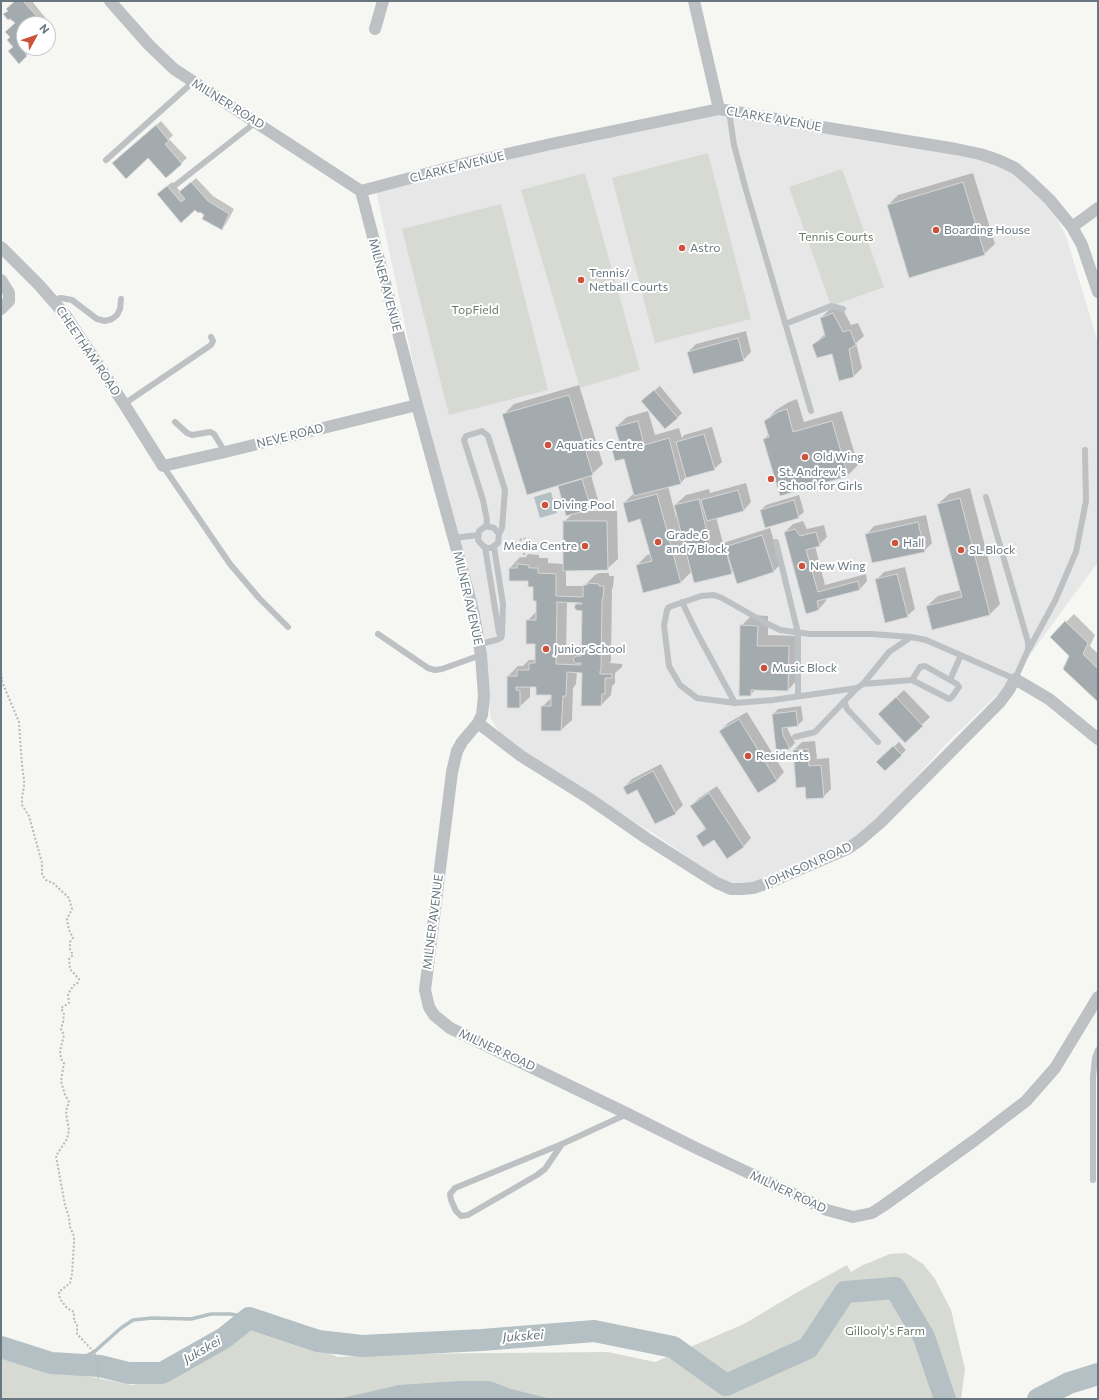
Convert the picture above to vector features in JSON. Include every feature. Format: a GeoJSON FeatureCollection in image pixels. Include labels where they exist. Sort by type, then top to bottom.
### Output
{"type":"FeatureCollection","features":[{"type":"Feature","properties":{"kind":"street","name":"MILNER ROAD"},"geometry":{"type":"LineString","coordinates":[[110,1],[166,62],[193,82],[361,191]]}},
{"type":"Feature","properties":{"kind":"street"},"geometry":{"type":"LineString","coordinates":[[375,29],[383,1]]}},
{"type":"Feature","properties":{"kind":"street"},"geometry":{"type":"LineString","coordinates":[[694,1],[724,110]]}},
{"type":"Feature","properties":{"kind":"street","name":"CLARKE AVENUE"},"geometry":{"type":"LineString","coordinates":[[361,191],[551,144],[724,110],[956,149],[986,156],[1015,168],[1050,200],[1072,226],[1082,245],[1098,292]]}},
{"type":"Feature","properties":{"kind":"street","name":"MILNER AVENUE"},"geometry":{"type":"LineString","coordinates":[[361,191],[417,405],[454,538],[474,615],[481,649],[484,701],[482,715],[478,723],[462,742],[457,751],[452,772],[425,990],[428,1007]]}},
{"type":"Feature","properties":{"kind":"street"},"geometry":{"type":"LineString","coordinates":[[1072,226],[1098,208]]}},
{"type":"Feature","properties":{"kind":"street","name":"CHEETHAM ROAD"},"geometry":{"type":"LineString","coordinates":[[1,247],[53,300],[66,316],[163,466]]}},
{"type":"Feature","properties":{"kind":"street"},"geometry":{"type":"LineString","coordinates":[[1,280],[9,293],[9,301],[1,309]]}},
{"type":"Feature","properties":{"kind":"street","name":"NEVE ROAD"},"geometry":{"type":"LineString","coordinates":[[163,466],[417,405]]}},
{"type":"Feature","properties":{"kind":"street"},"geometry":{"type":"LineString","coordinates":[[1015,679],[1049,699],[1098,739]]}},
{"type":"Feature","properties":{"kind":"street","name":"JOHNSON ROAD"},"geometry":{"type":"LineString","coordinates":[[478,723],[521,756],[704,875],[731,889],[742,889],[768,883],[847,849],[859,841],[880,823],[989,712],[1009,690],[1015,679]]}},
{"type":"Feature","properties":{"kind":"street","name":"MILNER ROAD"},"geometry":{"type":"LineString","coordinates":[[428,1007],[439,1020],[450,1028],[827,1210],[853,1217],[872,1213],[883,1206],[975,1140],[1026,1101],[1055,1068],[1098,997]]}},
{"type":"Feature","properties":{"kind":"lane"},"geometry":{"type":"LineString","coordinates":[[106,160],[193,82]]}},
{"type":"Feature","properties":{"kind":"lane"},"geometry":{"type":"LineString","coordinates":[[724,110],[763,251],[811,410]]}},
{"type":"Feature","properties":{"kind":"lane"},"geometry":{"type":"LineString","coordinates":[[173,187],[256,122]]}},
{"type":"Feature","properties":{"kind":"lane"},"geometry":{"type":"LineString","coordinates":[[53,300],[61,298],[72,300],[97,319],[105,321],[112,319],[117,315],[120,309],[121,299]]}},
{"type":"Feature","properties":{"kind":"lane"},"geometry":{"type":"LineString","coordinates":[[785,324],[831,306],[843,309]]}},
{"type":"Feature","properties":{"kind":"lane"},"geometry":{"type":"LineString","coordinates":[[124,404],[211,345],[213,341],[211,337]]}},
{"type":"Feature","properties":{"kind":"lane"},"geometry":{"type":"LineString","coordinates":[[175,422],[187,433],[192,434],[210,432],[214,434],[225,452]]}},
{"type":"Feature","properties":{"kind":"lane"},"geometry":{"type":"LineString","coordinates":[[378,634],[428,668],[435,670],[442,669],[481,649],[499,639],[502,635],[503,604],[494,546],[502,528],[504,487],[488,436],[482,431],[466,436],[464,440],[483,500],[487,520],[486,526],[482,528],[478,535],[480,544],[491,548],[494,546]]}},
{"type":"Feature","properties":{"kind":"lane"},"geometry":{"type":"LineString","coordinates":[[856,688],[735,703],[698,698],[680,685],[669,666],[664,626],[667,610],[669,607],[682,602],[701,596],[714,595],[780,630],[798,633],[872,634],[911,637],[926,640],[1015,679],[1028,650],[1055,601],[1076,552],[1086,501],[1085,450]]}},
{"type":"Feature","properties":{"kind":"lane"},"geometry":{"type":"LineString","coordinates":[[163,466],[230,564],[259,598],[288,627]]}},
{"type":"Feature","properties":{"kind":"lane"},"geometry":{"type":"LineString","coordinates":[[986,497],[1028,642],[1028,650]]}},
{"type":"Feature","properties":{"kind":"lane"},"geometry":{"type":"LineString","coordinates":[[486,526],[494,528],[499,537]]}},
{"type":"Feature","properties":{"kind":"lane"},"geometry":{"type":"LineString","coordinates":[[454,538],[478,535]]}},
{"type":"Feature","properties":{"kind":"lane"},"geometry":{"type":"LineString","coordinates":[[776,542],[798,633],[798,696]]}},
{"type":"Feature","properties":{"kind":"lane"},"geometry":{"type":"LineString","coordinates":[[485,547],[494,593],[499,639]]}},
{"type":"Feature","properties":{"kind":"lane"},"geometry":{"type":"LineString","coordinates":[[682,602],[735,703]]}},
{"type":"Feature","properties":{"kind":"lane"},"geometry":{"type":"LineString","coordinates":[[795,737],[815,732],[856,688],[863,684],[890,652],[911,637]]}},
{"type":"Feature","properties":{"kind":"lane"},"geometry":{"type":"LineString","coordinates":[[950,680],[961,655]]}},
{"type":"Feature","properties":{"kind":"lane"},"geometry":{"type":"LineString","coordinates":[[863,684],[912,680],[948,699],[952,697],[958,689],[958,685],[923,666],[920,667],[912,680]]}},
{"type":"Feature","properties":{"kind":"lane"},"geometry":{"type":"LineString","coordinates":[[844,701],[847,709],[878,742]]}},
{"type":"Feature","properties":{"kind":"lane"},"geometry":{"type":"LineString","coordinates":[[1093,1180],[1093,1077],[1095,1058],[1098,1050]]}},
{"type":"Feature","properties":{"kind":"lane"},"geometry":{"type":"LineString","coordinates":[[562,1144],[538,1175],[468,1215],[461,1216],[456,1211],[450,1194],[455,1188],[562,1144],[628,1114]]}},
{"type":"Feature","properties":{"kind":"path"},"geometry":{"type":"LineString","coordinates":[[499,537],[519,543],[519,546],[524,549]]}},
{"type":"Feature","properties":{"kind":"path"},"geometry":{"type":"LineString","coordinates":[[519,543],[523,538],[528,540],[530,544]]}},
{"type":"Feature","properties":{"kind":"path"},"geometry":{"type":"LineString","coordinates":[[524,549],[530,544],[555,544]]}},
{"type":"Feature","properties":{"kind":"path"},"geometry":{"type":"LineString","coordinates":[[524,549],[524,563]]}},
{"type":"Feature","properties":{"kind":"path"},"geometry":{"type":"LineString","coordinates":[[1,673],[1,679],[20,722],[24,780],[22,806],[29,816],[42,863],[42,875],[46,880],[69,898],[72,909],[67,920],[69,930],[73,938],[70,942],[70,949],[73,956],[69,959],[70,969],[79,979],[77,984],[74,985],[68,994],[69,1003],[61,1008],[64,1014],[61,1029],[64,1034],[60,1051],[61,1059],[64,1063],[61,1081],[65,1095],[69,1102],[66,1111],[66,1119],[69,1130],[67,1139],[56,1156],[65,1205],[69,1217],[70,1227],[74,1236],[74,1244],[70,1282],[59,1292],[60,1299],[67,1308],[74,1312],[74,1321],[77,1324],[77,1334],[94,1352],[97,1361],[98,1378]]}},
{"type":"Feature","properties":{"kind":"shaded area","name":"St. Andrew's School for Girls"},"geometry":{"type":"Polygon","coordinates":[[[718,106],[932,145],[1005,166],[1050,206],[1066,236],[1098,343],[1098,562],[1010,682],[950,740],[872,825],[847,842],[766,880],[743,885],[728,882],[708,872],[662,839],[521,751],[502,736],[491,719],[481,617],[420,395],[376,190],[718,106]]]}},
{"type":"Feature","properties":{"kind":"shaded area","name":"Diving Pool"},"geometry":{"type":"Polygon","coordinates":[[[551,492],[557,513],[540,518],[534,497],[551,492]]]}},
{"type":"Feature","properties":{"kind":"shaded area"},"geometry":{"type":"Polygon","coordinates":[[[460,1381],[490,1381],[511,1389],[551,1399],[338,1399],[399,1385],[460,1381]]]}},
{"type":"Feature","properties":{"kind":"green space","name":"Astro"},"geometry":{"type":"Polygon","coordinates":[[[708,153],[751,319],[655,343],[612,178],[708,153]]]}},
{"type":"Feature","properties":{"kind":"green space","name":"Tennis Courts"},"geometry":{"type":"Polygon","coordinates":[[[842,169],[884,287],[831,306],[789,187],[842,169]]]}},
{"type":"Feature","properties":{"kind":"green space","name":"Tennis/ Netball Courts"},"geometry":{"type":"Polygon","coordinates":[[[585,173],[640,370],[580,388],[521,190],[585,173]]]}},
{"type":"Feature","properties":{"kind":"green space","name":"TopField"},"geometry":{"type":"Polygon","coordinates":[[[501,204],[548,390],[449,415],[402,229],[501,204]]]}},
{"type":"Feature","properties":{"kind":"green space","name":"Gillooly's Farm"},"geometry":{"type":"Polygon","coordinates":[[[906,1253],[923,1264],[935,1279],[951,1310],[965,1369],[961,1399],[1,1399],[1,1355],[62,1371],[131,1385],[159,1381],[197,1360],[229,1338],[249,1330],[269,1332],[294,1339],[338,1357],[392,1354],[608,1352],[655,1362],[744,1324],[847,1265],[851,1272],[861,1266],[890,1254],[906,1253]]]}},
{"type":"Feature","properties":{"kind":"building"},"geometry":{"type":"Polygon","coordinates":[[[15,1],[23,1],[36,16],[16,16],[16,56],[27,56],[19,64],[8,51],[13,47],[7,40],[10,37],[5,32],[15,23],[10,19],[8,20],[3,14],[8,11],[6,9],[15,1]]]}},
{"type":"Feature","properties":{"kind":"building"},"geometry":{"type":"Polygon","coordinates":[[[156,125],[169,141],[165,144],[182,164],[166,178],[148,158],[126,179],[112,163],[156,125]]]}},
{"type":"Feature","properties":{"kind":"building"},"geometry":{"type":"Polygon","coordinates":[[[191,182],[208,201],[229,214],[222,230],[202,219],[204,215],[195,210],[181,223],[157,194],[167,186],[181,202],[185,199],[179,192],[191,182]]]}},
{"type":"Feature","properties":{"kind":"building","name":"Boarding House"},"geometry":{"type":"Polygon","coordinates":[[[963,182],[985,255],[909,278],[887,205],[963,182]]]}},
{"type":"Feature","properties":{"kind":"building"},"geometry":{"type":"Polygon","coordinates":[[[833,313],[843,332],[850,330],[856,345],[849,349],[854,377],[839,381],[832,354],[817,358],[812,345],[825,336],[820,318],[833,313]]]}},
{"type":"Feature","properties":{"kind":"building"},"geometry":{"type":"Polygon","coordinates":[[[738,338],[744,361],[693,374],[687,352],[738,338]]]}},
{"type":"Feature","properties":{"kind":"building"},"geometry":{"type":"Polygon","coordinates":[[[654,390],[678,418],[665,429],[641,401],[654,390]]]}},
{"type":"Feature","properties":{"kind":"building","name":"Aquatics Centre"},"geometry":{"type":"Polygon","coordinates":[[[569,395],[593,475],[527,495],[502,414],[569,395]]]}},
{"type":"Feature","properties":{"kind":"building","name":"Old Wing"},"geometry":{"type":"Polygon","coordinates":[[[787,409],[793,432],[832,421],[848,476],[780,496],[763,439],[769,437],[764,421],[778,412],[787,409]]]}},
{"type":"Feature","properties":{"kind":"building"},"geometry":{"type":"Polygon","coordinates":[[[638,421],[644,445],[669,438],[681,484],[634,496],[624,459],[615,461],[612,450],[621,448],[615,427],[638,421]]]}},
{"type":"Feature","properties":{"kind":"building"},"geometry":{"type":"Polygon","coordinates":[[[704,434],[715,470],[686,478],[676,442],[704,434]]]}},
{"type":"Feature","properties":{"kind":"building"},"geometry":{"type":"Polygon","coordinates":[[[582,479],[591,509],[566,516],[558,486],[582,479]]]}},
{"type":"Feature","properties":{"kind":"building"},"geometry":{"type":"Polygon","coordinates":[[[738,490],[744,511],[707,521],[701,500],[738,490]]]}},
{"type":"Feature","properties":{"kind":"building","name":"Grade 6 and 7 Block"},"geometry":{"type":"Polygon","coordinates":[[[657,494],[681,583],[643,593],[636,565],[652,561],[640,519],[628,523],[623,503],[657,494]]]}},
{"type":"Feature","properties":{"kind":"building","name":"SL Block"},"geometry":{"type":"Polygon","coordinates":[[[960,498],[990,615],[932,630],[926,606],[962,597],[937,504],[960,498]]]}},
{"type":"Feature","properties":{"kind":"building"},"geometry":{"type":"Polygon","coordinates":[[[699,499],[712,553],[726,550],[732,574],[694,583],[674,505],[699,499]]]}},
{"type":"Feature","properties":{"kind":"building"},"geometry":{"type":"Polygon","coordinates":[[[794,500],[799,518],[765,528],[760,510],[794,500]]]}},
{"type":"Feature","properties":{"kind":"building","name":"Media Centre"},"geometry":{"type":"Polygon","coordinates":[[[563,521],[607,521],[608,570],[563,571],[563,521]]]}},
{"type":"Feature","properties":{"kind":"building","name":"Hall"},"geometry":{"type":"Polygon","coordinates":[[[918,522],[925,552],[872,563],[865,534],[918,522]]]}},
{"type":"Feature","properties":{"kind":"building","name":"New Wing"},"geometry":{"type":"Polygon","coordinates":[[[795,529],[800,536],[816,532],[820,546],[806,550],[818,592],[858,581],[860,590],[817,601],[819,610],[806,614],[784,532],[795,529]]]}},
{"type":"Feature","properties":{"kind":"building"},"geometry":{"type":"Polygon","coordinates":[[[762,535],[774,572],[737,584],[725,547],[762,535]]]}},
{"type":"Feature","properties":{"kind":"building","name":"Junior School"},"geometry":{"type":"Polygon","coordinates":[[[517,564],[529,565],[529,568],[538,568],[538,573],[556,574],[556,596],[583,597],[583,585],[587,585],[587,583],[604,586],[602,599],[600,674],[612,674],[612,678],[605,678],[605,694],[602,694],[601,706],[581,706],[582,673],[567,672],[566,696],[563,696],[561,731],[541,731],[541,706],[551,706],[551,695],[536,695],[536,687],[516,687],[516,690],[520,691],[520,708],[507,708],[507,676],[517,676],[517,670],[529,670],[529,663],[535,663],[535,644],[526,644],[526,620],[536,620],[536,601],[533,601],[533,587],[528,587],[528,581],[509,581],[509,568],[517,568],[517,564]],[[557,602],[556,664],[581,665],[581,663],[575,663],[573,659],[576,656],[581,656],[582,611],[576,610],[574,607],[576,604],[582,603],[557,602]]]}},
{"type":"Feature","properties":{"kind":"building"},"geometry":{"type":"Polygon","coordinates":[[[897,574],[908,617],[885,623],[875,579],[897,574]]]}},
{"type":"Feature","properties":{"kind":"building"},"geometry":{"type":"Polygon","coordinates":[[[1065,621],[1088,643],[1083,654],[1098,669],[1098,702],[1063,669],[1069,656],[1050,637],[1065,621]]]}},
{"type":"Feature","properties":{"kind":"building","name":"Music Block"},"geometry":{"type":"Polygon","coordinates":[[[740,625],[758,626],[757,646],[789,646],[788,691],[751,690],[751,696],[739,696],[740,625]]]}},
{"type":"Feature","properties":{"kind":"building"},"geometry":{"type":"Polygon","coordinates":[[[896,697],[923,726],[905,743],[878,714],[896,697]]]}},
{"type":"Feature","properties":{"kind":"building"},"geometry":{"type":"Polygon","coordinates":[[[796,711],[798,726],[782,728],[783,735],[790,749],[776,750],[772,714],[796,711]]]}},
{"type":"Feature","properties":{"kind":"building","name":"Residents"},"geometry":{"type":"Polygon","coordinates":[[[739,719],[777,781],[758,793],[719,731],[739,719]]]}},
{"type":"Feature","properties":{"kind":"building"},"geometry":{"type":"Polygon","coordinates":[[[893,746],[902,755],[885,771],[876,762],[893,746]]]}},
{"type":"Feature","properties":{"kind":"building"},"geometry":{"type":"Polygon","coordinates":[[[808,749],[809,766],[821,765],[824,798],[806,799],[805,787],[796,788],[793,750],[808,749]]]}},
{"type":"Feature","properties":{"kind":"building"},"geometry":{"type":"Polygon","coordinates":[[[653,771],[676,814],[655,824],[637,790],[627,795],[623,787],[653,771]]]}},
{"type":"Feature","properties":{"kind":"building"},"geometry":{"type":"Polygon","coordinates":[[[709,793],[744,847],[727,859],[714,840],[703,847],[696,836],[706,829],[690,806],[709,793]]]}},
{"type":"Feature","properties":{"kind":"waterway","name":"Jukskei"},"geometry":{"type":"LineString","coordinates":[[1,1347],[51,1363],[100,1366],[128,1373],[162,1373],[224,1338],[249,1318],[318,1341],[362,1346],[482,1340],[594,1331],[673,1347],[726,1385],[808,1348],[845,1292],[895,1288],[924,1337],[945,1399]]}},
{"type":"Feature","properties":{"kind":"waterway"},"geometry":{"type":"LineString","coordinates":[[51,1363],[73,1362],[94,1352],[121,1328],[133,1320],[152,1318],[191,1319],[211,1314],[231,1314],[249,1318]]}},
{"type":"Feature","properties":{"kind":"waterway"},"geometry":{"type":"LineString","coordinates":[[1038,1399],[1069,1383],[1098,1374]]}},
{"type":"Feature","properties":{"kind":"place","name":"Boarding House"},"geometry":{"type":"Point","coordinates":[936,230]}},
{"type":"Feature","properties":{"kind":"place","name":"Astro"},"geometry":{"type":"Point","coordinates":[682,248]}},
{"type":"Feature","properties":{"kind":"place","name":"Tennis/ Netball Courts"},"geometry":{"type":"Point","coordinates":[581,280]}},
{"type":"Feature","properties":{"kind":"place","name":"Aquatics Centre"},"geometry":{"type":"Point","coordinates":[548,445]}},
{"type":"Feature","properties":{"kind":"place","name":"Old Wing"},"geometry":{"type":"Point","coordinates":[805,457]}},
{"type":"Feature","properties":{"kind":"place","name":"St. Andrew's School for Girls"},"geometry":{"type":"Point","coordinates":[771,479]}},
{"type":"Feature","properties":{"kind":"place","name":"Diving Pool"},"geometry":{"type":"Point","coordinates":[545,505]}},
{"type":"Feature","properties":{"kind":"place","name":"Grade 6 and 7 Block"},"geometry":{"type":"Point","coordinates":[658,542]}},
{"type":"Feature","properties":{"kind":"place","name":"Hall"},"geometry":{"type":"Point","coordinates":[895,543]}},
{"type":"Feature","properties":{"kind":"place","name":"Media Centre"},"geometry":{"type":"Point","coordinates":[585,546]}},
{"type":"Feature","properties":{"kind":"place","name":"SL Block"},"geometry":{"type":"Point","coordinates":[961,550]}},
{"type":"Feature","properties":{"kind":"place","name":"New Wing"},"geometry":{"type":"Point","coordinates":[802,566]}},
{"type":"Feature","properties":{"kind":"place","name":"Junior School"},"geometry":{"type":"Point","coordinates":[546,649]}},
{"type":"Feature","properties":{"kind":"place","name":"Music Block"},"geometry":{"type":"Point","coordinates":[764,668]}},
{"type":"Feature","properties":{"kind":"place","name":"Residents"},"geometry":{"type":"Point","coordinates":[748,756]}}]}
